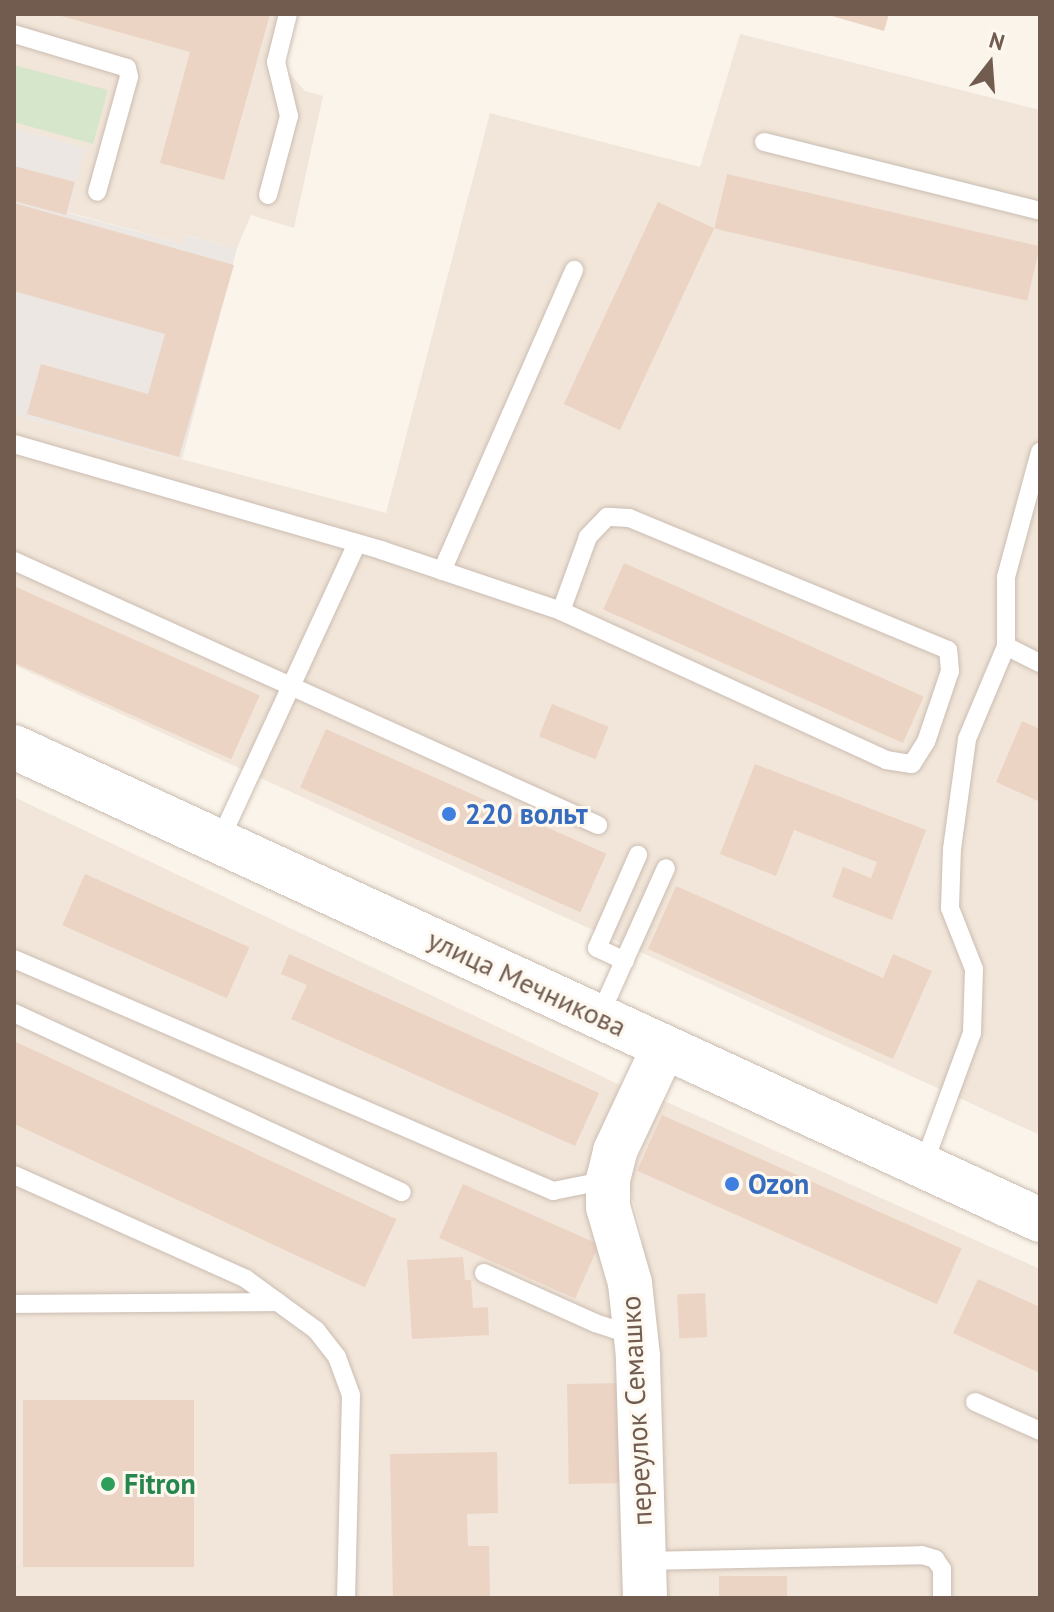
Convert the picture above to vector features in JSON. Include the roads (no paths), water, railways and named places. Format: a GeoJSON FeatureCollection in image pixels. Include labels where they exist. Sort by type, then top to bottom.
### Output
{"type":"FeatureCollection","features":[{"type":"Feature","properties":{"kind":"main road","name":"улица Мечникова"},"geometry":{"type":"LineString","coordinates":[[14,747],[1040,1220]]}},
{"type":"Feature","properties":{"kind":"main road","name":"переулок Семашко"},"geometry":{"type":"LineString","coordinates":[[644,1579],[636,1336],[630,1283],[608,1207],[608,1180],[615,1151],[664,1047]]}},
{"type":"Feature","properties":{"kind":"lane"},"geometry":{"type":"LineString","coordinates":[[268,195],[288,122],[276,62],[288,14]]}},
{"type":"Feature","properties":{"kind":"lane"},"geometry":{"type":"LineString","coordinates":[[14,34],[127,68],[129,77],[97,192]]}},
{"type":"Feature","properties":{"kind":"lane"},"geometry":{"type":"LineString","coordinates":[[764,142],[1040,211]]}},
{"type":"Feature","properties":{"kind":"lane"},"geometry":{"type":"LineString","coordinates":[[442,571],[574,270]]}},
{"type":"Feature","properties":{"kind":"lane"},"geometry":{"type":"LineString","coordinates":[[14,444],[357,543],[561,611],[886,760],[912,764],[926,742],[950,671],[948,650],[629,518],[607,517],[588,537],[561,611]]}},
{"type":"Feature","properties":{"kind":"lane"},"geometry":{"type":"LineString","coordinates":[[923,1166],[972,1033],[974,969],[950,908],[952,849],[967,739],[1006,646],[1006,577],[1040,452]]}},
{"type":"Feature","properties":{"kind":"lane"},"geometry":{"type":"LineString","coordinates":[[219,842],[357,543]]}},
{"type":"Feature","properties":{"kind":"lane"},"geometry":{"type":"LineString","coordinates":[[14,561],[598,825]]}},
{"type":"Feature","properties":{"kind":"lane"},"geometry":{"type":"LineString","coordinates":[[1006,646],[1040,663]]}},
{"type":"Feature","properties":{"kind":"lane"},"geometry":{"type":"LineString","coordinates":[[625,961],[597,948],[638,855]]}},
{"type":"Feature","properties":{"kind":"lane"},"geometry":{"type":"LineString","coordinates":[[599,1017],[666,868]]}},
{"type":"Feature","properties":{"kind":"lane"},"geometry":{"type":"LineString","coordinates":[[14,959],[553,1191],[608,1180]]}},
{"type":"Feature","properties":{"kind":"lane"},"geometry":{"type":"LineString","coordinates":[[14,1013],[402,1192]]}},
{"type":"Feature","properties":{"kind":"lane"},"geometry":{"type":"LineString","coordinates":[[14,1175],[246,1279],[316,1330],[337,1357],[351,1395],[346,1598]]}},
{"type":"Feature","properties":{"kind":"lane"},"geometry":{"type":"LineString","coordinates":[[484,1273],[595,1323],[636,1336]]}},
{"type":"Feature","properties":{"kind":"lane"},"geometry":{"type":"LineString","coordinates":[[14,1304],[278,1302]]}},
{"type":"Feature","properties":{"kind":"lane"},"geometry":{"type":"LineString","coordinates":[[975,1402],[1040,1431]]}},
{"type":"Feature","properties":{"kind":"lane"},"geometry":{"type":"LineString","coordinates":[[644,1579],[922,1555],[935,1559],[942,1569],[942,1598]]}},
{"type":"Feature","properties":{"kind":"place","name":"220 вольт"},"geometry":{"type":"Point","coordinates":[449,814]}},
{"type":"Feature","properties":{"kind":"place","name":"Ozon"},"geometry":{"type":"Point","coordinates":[732,1184]}},
{"type":"Feature","properties":{"kind":"place","name":"Fitron"},"geometry":{"type":"Point","coordinates":[108,1484]}}]}
